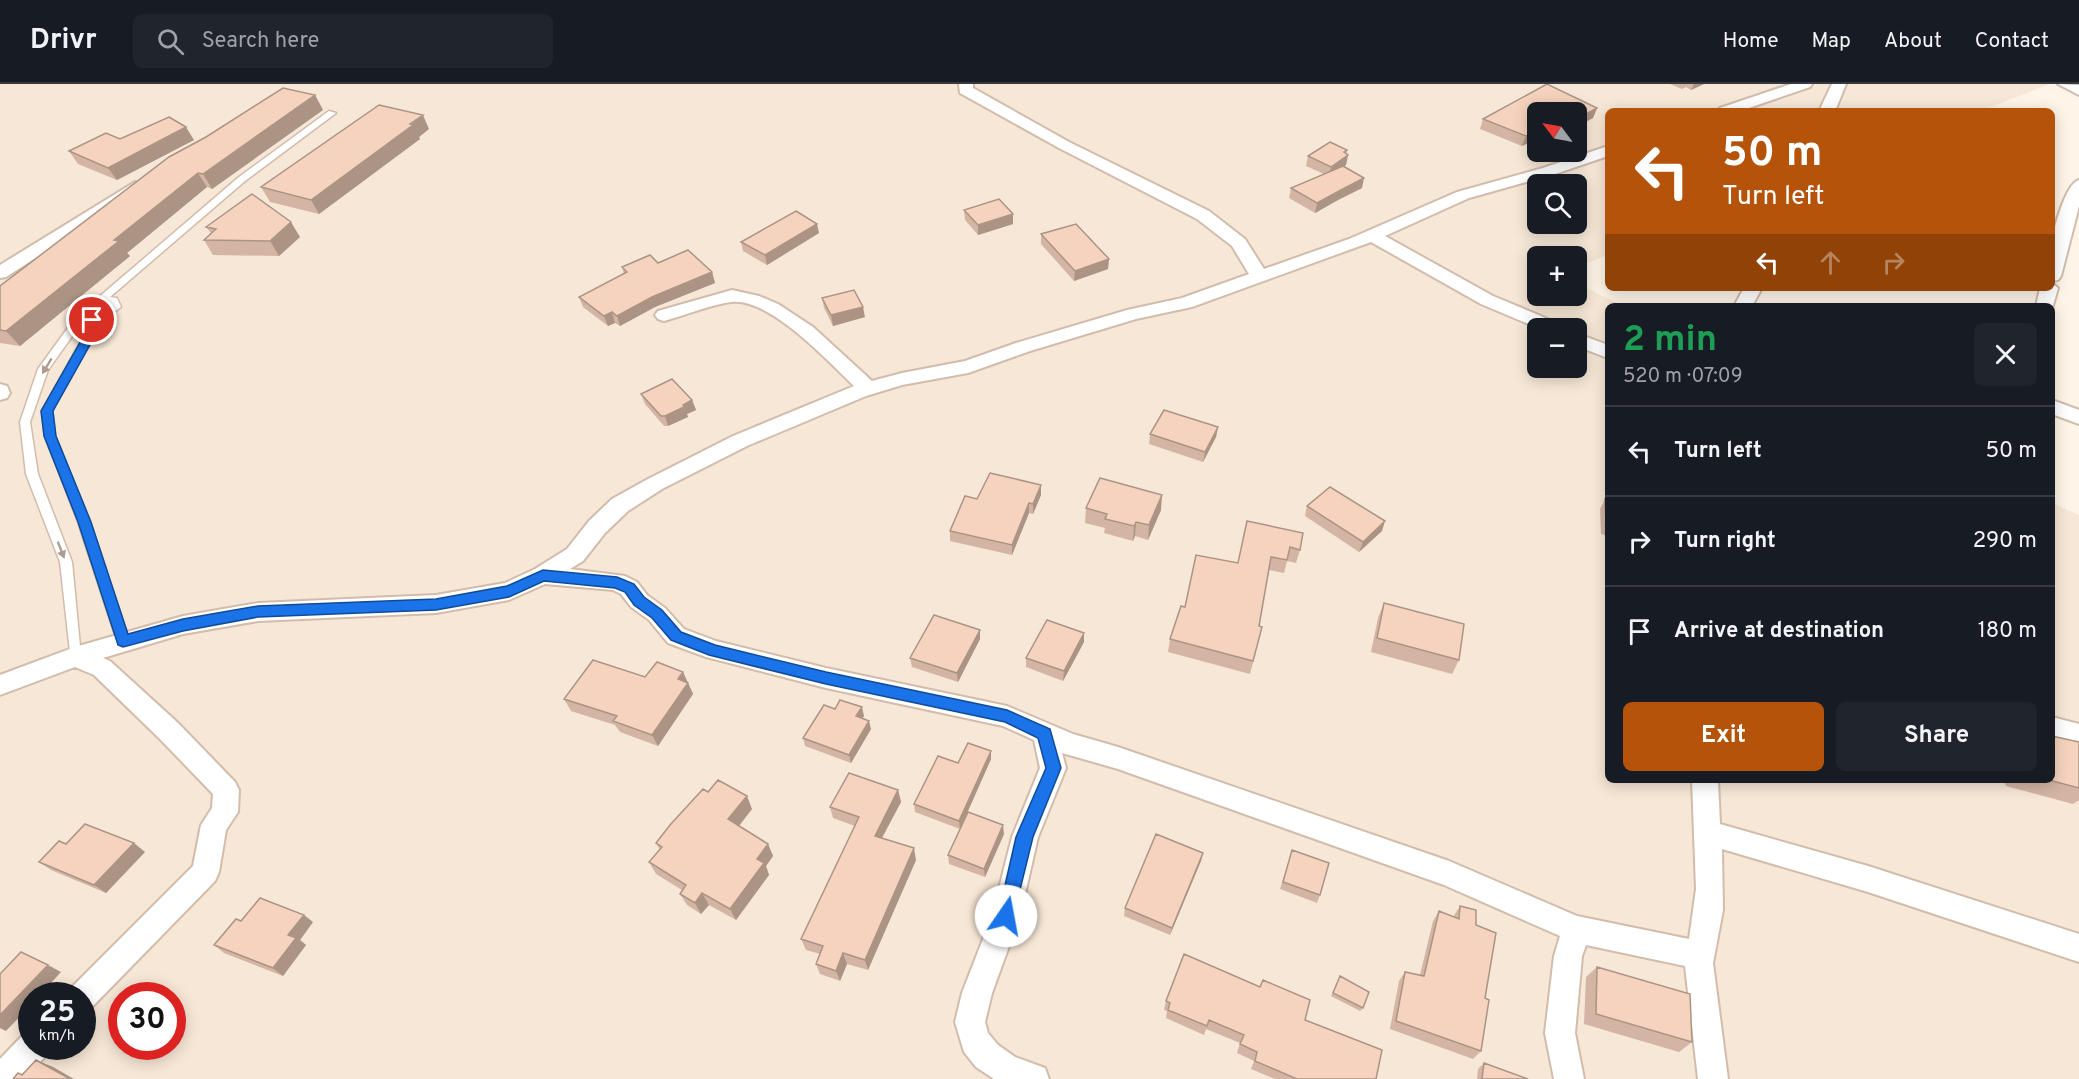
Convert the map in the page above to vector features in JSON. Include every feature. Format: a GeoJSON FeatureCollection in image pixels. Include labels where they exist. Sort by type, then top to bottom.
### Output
{"type":"FeatureCollection","features":[{"type":"Feature","properties":{"kind":"street"},"geometry":{"type":"LineString","coordinates":[[966,84],[965,90],[1203,216],[1239,243],[1258,276]]}},
{"type":"Feature","properties":{"kind":"street"},"geometry":{"type":"LineString","coordinates":[[1734,108],[1805,84]]}},
{"type":"Feature","properties":{"kind":"street"},"geometry":{"type":"LineString","coordinates":[[1828,108],[1839,84]]}},
{"type":"Feature","properties":{"kind":"street"},"geometry":{"type":"LineString","coordinates":[[2065,84],[2079,91]]}},
{"type":"Feature","properties":{"kind":"street"},"geometry":{"type":"LineString","coordinates":[[0,685],[123,641],[183,625],[258,612],[436,604],[509,591],[543,575],[575,555],[597,527],[620,505],[655,484],[740,441],[859,391],[902,379],[968,367],[1023,347],[1133,314],[1186,303],[1355,243],[1463,195],[1549,171],[1605,152]]}},
{"type":"Feature","properties":{"kind":"street"},"geometry":{"type":"LineString","coordinates":[[0,273],[151,178]]}},
{"type":"Feature","properties":{"kind":"street"},"geometry":{"type":"LineString","coordinates":[[2055,264],[2066,218],[2079,185]]}},
{"type":"Feature","properties":{"kind":"street"},"geometry":{"type":"LineString","coordinates":[[1370,235],[1487,300],[1529,318]]}},
{"type":"Feature","properties":{"kind":"street"},"geometry":{"type":"LineString","coordinates":[[664,315],[732,296],[743,297],[792,318],[869,389]]}},
{"type":"Feature","properties":{"kind":"street"},"geometry":{"type":"LineString","coordinates":[[1587,343],[1605,351]]}},
{"type":"Feature","properties":{"kind":"street"},"geometry":{"type":"LineString","coordinates":[[2055,408],[2079,417]]}},
{"type":"Feature","properties":{"kind":"street"},"geometry":{"type":"LineString","coordinates":[[543,575],[617,582],[630,588],[639,601],[657,614],[676,636],[714,650],[826,678],[1007,716],[1045,734],[1449,874],[1576,929],[1701,955]]}},
{"type":"Feature","properties":{"kind":"street"},"geometry":{"type":"LineString","coordinates":[[102,668],[123,641]]}},
{"type":"Feature","properties":{"kind":"street"},"geometry":{"type":"LineString","coordinates":[[75,657],[102,668],[169,731],[226,790],[225,812],[214,825],[205,872],[96,983]]}},
{"type":"Feature","properties":{"kind":"street"},"geometry":{"type":"LineString","coordinates":[[2055,729],[2079,735]]}},
{"type":"Feature","properties":{"kind":"street"},"geometry":{"type":"LineString","coordinates":[[1034,1079],[1006,1069],[987,1056],[975,1041],[970,1017],[1006,916],[1024,837],[1053,768],[1045,734]]}},
{"type":"Feature","properties":{"kind":"street"},"geometry":{"type":"LineString","coordinates":[[1053,768],[1090,750]]}},
{"type":"Feature","properties":{"kind":"street"},"geometry":{"type":"LineString","coordinates":[[1705,783],[1709,910],[1701,955],[1700,980],[1712,1057],[1713,1079]]}},
{"type":"Feature","properties":{"kind":"street"},"geometry":{"type":"LineString","coordinates":[[1708,833],[1868,879],[2079,948]]}},
{"type":"Feature","properties":{"kind":"street"},"geometry":{"type":"LineString","coordinates":[[1569,1079],[1560,1033],[1568,956],[1576,929]]}},
{"type":"Feature","properties":{"kind":"street"},"geometry":{"type":"LineString","coordinates":[[2,1079],[20,1060]]}},
{"type":"Feature","properties":{"kind":"lane"},"geometry":{"type":"LineString","coordinates":[[75,657],[66,562],[32,474],[24,422],[43,369],[80,318],[78,315],[82,307],[102,299],[212,201],[286,143],[332,113]]}},
{"type":"Feature","properties":{"kind":"lane"},"geometry":{"type":"LineString","coordinates":[[80,318],[99,318],[112,311],[116,303],[114,300],[102,299]]}},
{"type":"Feature","properties":{"kind":"lane"},"geometry":{"type":"LineString","coordinates":[[99,318],[47,411],[50,436],[84,522],[123,641]]}},
{"type":"Feature","properties":{"kind":"shaded area"},"geometry":{"type":"Polygon","coordinates":[[[0,84],[2050,84],[1988,108],[1605,108],[1605,256],[1587,263],[1587,246],[1527,246],[1527,306],[1587,306],[1587,289],[1618,303],[1605,303],[1605,783],[2055,783],[2055,504],[2079,515],[2079,1079],[0,1079],[0,84]]]}},
{"type":"Feature","properties":{"kind":"building"},"geometry":{"type":"Polygon","coordinates":[[[1547,84],[1584,102],[1527,102],[1526,136],[1483,119],[1547,84]]]}},
{"type":"Feature","properties":{"kind":"building"},"geometry":{"type":"Polygon","coordinates":[[[283,88],[315,95],[203,174],[198,173],[114,240],[119,241],[6,331],[0,330],[0,286],[169,157],[206,137],[283,88]]]}},
{"type":"Feature","properties":{"kind":"building"},"geometry":{"type":"Polygon","coordinates":[[[1587,103],[1597,108],[1587,114],[1587,103]]]}},
{"type":"Feature","properties":{"kind":"building"},"geometry":{"type":"Polygon","coordinates":[[[379,105],[423,115],[410,124],[413,125],[311,200],[261,187],[379,105]]]}},
{"type":"Feature","properties":{"kind":"building"},"geometry":{"type":"Polygon","coordinates":[[[169,117],[186,127],[108,168],[69,151],[106,133],[120,139],[169,117]]]}},
{"type":"Feature","properties":{"kind":"building"},"geometry":{"type":"Polygon","coordinates":[[[1330,142],[1347,150],[1344,152],[1348,155],[1331,167],[1308,156],[1330,142]]]}},
{"type":"Feature","properties":{"kind":"building"},"geometry":{"type":"Polygon","coordinates":[[[1343,166],[1364,178],[1317,203],[1291,188],[1343,166]]]}},
{"type":"Feature","properties":{"kind":"building"},"geometry":{"type":"Polygon","coordinates":[[[252,194],[291,222],[270,241],[204,240],[216,229],[206,227],[252,194]]]}},
{"type":"Feature","properties":{"kind":"building"},"geometry":{"type":"Polygon","coordinates":[[[999,199],[1013,214],[978,225],[964,210],[999,199]]]}},
{"type":"Feature","properties":{"kind":"building"},"geometry":{"type":"Polygon","coordinates":[[[796,211],[817,224],[765,255],[741,242],[796,211]]]}},
{"type":"Feature","properties":{"kind":"building"},"geometry":{"type":"Polygon","coordinates":[[[1076,224],[1109,259],[1075,271],[1041,234],[1076,224]]]}},
{"type":"Feature","properties":{"kind":"building"},"geometry":{"type":"Polygon","coordinates":[[[688,250],[712,272],[652,297],[617,316],[612,312],[604,316],[579,297],[627,272],[622,267],[650,255],[658,263],[688,250]]]}},
{"type":"Feature","properties":{"kind":"building"},"geometry":{"type":"Polygon","coordinates":[[[854,290],[863,307],[831,315],[822,298],[854,290]]]}},
{"type":"Feature","properties":{"kind":"building"},"geometry":{"type":"Polygon","coordinates":[[[672,379],[692,400],[683,405],[684,407],[661,416],[641,394],[672,379]]]}},
{"type":"Feature","properties":{"kind":"building"},"geometry":{"type":"Polygon","coordinates":[[[1164,410],[1218,427],[1205,452],[1150,434],[1164,410]]]}},
{"type":"Feature","properties":{"kind":"building"},"geometry":{"type":"Polygon","coordinates":[[[990,473],[1041,485],[1033,504],[1029,503],[1012,545],[950,531],[965,496],[977,499],[990,473]]]}},
{"type":"Feature","properties":{"kind":"building"},"geometry":{"type":"Polygon","coordinates":[[[1100,478],[1162,495],[1149,525],[1136,522],[1134,526],[1105,519],[1107,514],[1086,508],[1100,478]]]}},
{"type":"Feature","properties":{"kind":"building"},"geometry":{"type":"Polygon","coordinates":[[[1330,487],[1385,521],[1363,542],[1307,506],[1330,487]]]}},
{"type":"Feature","properties":{"kind":"building"},"geometry":{"type":"Polygon","coordinates":[[[1247,521],[1303,533],[1300,550],[1290,547],[1287,560],[1271,557],[1259,626],[1262,627],[1253,661],[1170,639],[1181,606],[1185,607],[1196,555],[1238,563],[1247,521]]]}},
{"type":"Feature","properties":{"kind":"building"},"geometry":{"type":"Polygon","coordinates":[[[1384,603],[1464,624],[1459,660],[1377,638],[1384,603]]]}},
{"type":"Feature","properties":{"kind":"building"},"geometry":{"type":"Polygon","coordinates":[[[934,615],[980,630],[957,673],[910,658],[934,615]]]}},
{"type":"Feature","properties":{"kind":"building"},"geometry":{"type":"Polygon","coordinates":[[[1047,620],[1084,633],[1064,671],[1026,658],[1047,620]]]}},
{"type":"Feature","properties":{"kind":"building"},"geometry":{"type":"Polygon","coordinates":[[[593,660],[645,677],[657,662],[683,672],[678,679],[688,683],[652,735],[613,721],[617,716],[564,699],[593,660]]]}},
{"type":"Feature","properties":{"kind":"building"},"geometry":{"type":"Polygon","coordinates":[[[840,700],[862,707],[856,716],[869,721],[849,755],[803,738],[824,705],[835,709],[840,700]]]}},
{"type":"Feature","properties":{"kind":"building"},"geometry":{"type":"Polygon","coordinates":[[[2055,737],[2079,742],[2079,788],[2055,782],[2055,737]]]}},
{"type":"Feature","properties":{"kind":"building"},"geometry":{"type":"Polygon","coordinates":[[[968,743],[991,751],[959,821],[914,804],[938,756],[958,763],[968,743]]]}},
{"type":"Feature","properties":{"kind":"building"},"geometry":{"type":"Polygon","coordinates":[[[849,773],[898,790],[875,836],[914,848],[865,960],[843,953],[836,971],[816,964],[823,946],[801,939],[859,817],[830,807],[849,773]]]}},
{"type":"Feature","properties":{"kind":"building"},"geometry":{"type":"Polygon","coordinates":[[[718,780],[747,796],[728,819],[768,844],[757,859],[764,863],[730,909],[702,893],[695,903],[680,894],[686,885],[649,862],[662,847],[656,843],[670,825],[703,789],[708,792],[718,780]]]}},
{"type":"Feature","properties":{"kind":"building"},"geometry":{"type":"Polygon","coordinates":[[[968,812],[1003,825],[984,869],[948,855],[968,812]]]}},
{"type":"Feature","properties":{"kind":"building"},"geometry":{"type":"Polygon","coordinates":[[[85,824],[134,843],[94,885],[39,862],[59,841],[66,844],[85,824]]]}},
{"type":"Feature","properties":{"kind":"building"},"geometry":{"type":"Polygon","coordinates":[[[1156,834],[1203,853],[1172,928],[1125,908],[1156,834]]]}},
{"type":"Feature","properties":{"kind":"building"},"geometry":{"type":"Polygon","coordinates":[[[1292,850],[1329,863],[1320,895],[1283,882],[1292,850]]]}},
{"type":"Feature","properties":{"kind":"building"},"geometry":{"type":"Polygon","coordinates":[[[260,898],[304,915],[288,935],[296,938],[273,968],[214,945],[236,919],[241,921],[260,898]]]}},
{"type":"Feature","properties":{"kind":"building"},"geometry":{"type":"Polygon","coordinates":[[[1460,906],[1476,910],[1476,925],[1496,933],[1485,998],[1489,1000],[1481,1051],[1396,1021],[1405,972],[1424,976],[1439,911],[1459,919],[1460,906]]]}},
{"type":"Feature","properties":{"kind":"building"},"geometry":{"type":"Polygon","coordinates":[[[21,952],[48,965],[32,982],[18,982],[18,996],[0,1015],[0,974],[21,952]]]}},
{"type":"Feature","properties":{"kind":"building"},"geometry":{"type":"Polygon","coordinates":[[[1184,954],[1260,987],[1263,980],[1310,1000],[1305,1020],[1382,1050],[1376,1079],[1297,1079],[1255,1061],[1257,1052],[1240,1044],[1244,1035],[1209,1020],[1207,1026],[1168,1010],[1170,1003],[1166,1001],[1184,954]]]}},
{"type":"Feature","properties":{"kind":"building"},"geometry":{"type":"Polygon","coordinates":[[[1597,967],[1690,994],[1692,1042],[1596,1014],[1597,967]]]}},
{"type":"Feature","properties":{"kind":"building"},"geometry":{"type":"Polygon","coordinates":[[[1340,976],[1369,992],[1363,1008],[1333,993],[1340,976]]]}},
{"type":"Feature","properties":{"kind":"building"},"geometry":{"type":"Polygon","coordinates":[[[36,1060],[70,1079],[13,1079],[18,1073],[22,1075],[36,1060]]]}},
{"type":"Feature","properties":{"kind":"building"},"geometry":{"type":"Polygon","coordinates":[[[1484,1063],[1528,1079],[1482,1079],[1484,1063]]]}},
{"type":"Feature","properties":{"kind":"route"},"geometry":{"type":"LineString","coordinates":[[92,320],[99,318],[47,411],[50,436],[84,522],[123,641],[183,625],[258,612],[436,604],[509,591],[543,575],[617,582],[630,588],[639,601],[657,614],[676,636],[714,650],[826,678],[1007,716],[1045,734],[1053,768],[1024,837],[1006,916]]}}]}
